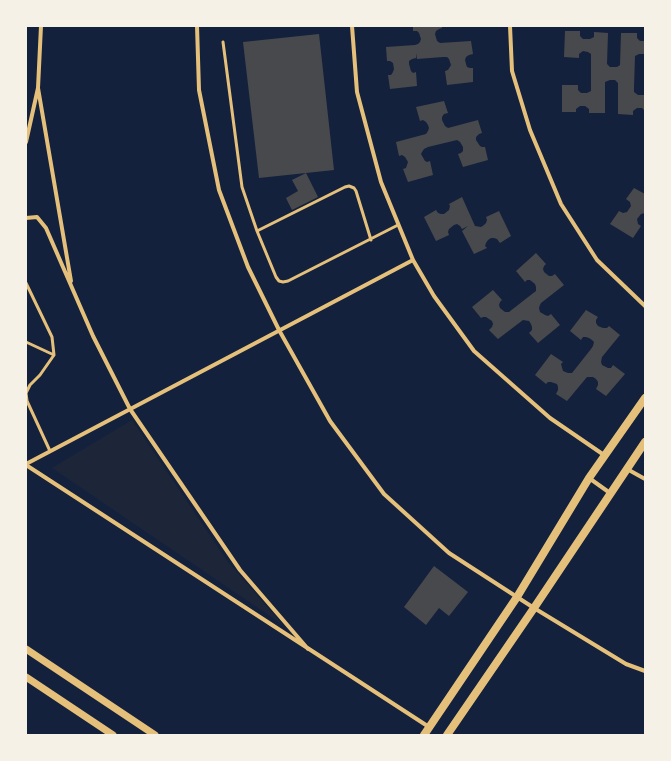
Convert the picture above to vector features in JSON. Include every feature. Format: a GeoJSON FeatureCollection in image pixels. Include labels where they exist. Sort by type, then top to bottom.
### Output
{"type":"FeatureCollection","features":[{"type":"Feature","properties":{"kind":"main road"},"geometry":{"type":"LineString","coordinates":[[424,735],[518,597],[604,455],[645,398]]}},
{"type":"Feature","properties":{"kind":"main road"},"geometry":{"type":"LineString","coordinates":[[446,735],[534,608],[645,442]]}},
{"type":"Feature","properties":{"kind":"street"},"geometry":{"type":"LineString","coordinates":[[26,142],[38,88],[41,26]]}},
{"type":"Feature","properties":{"kind":"street"},"geometry":{"type":"LineString","coordinates":[[197,26],[199,90],[219,190],[248,267],[279,330],[330,421],[384,494],[449,553],[534,608],[626,664],[645,671]]}},
{"type":"Feature","properties":{"kind":"street"},"geometry":{"type":"LineString","coordinates":[[352,26],[357,92],[381,182],[413,260],[434,296],[474,351],[550,418],[604,455]]}},
{"type":"Feature","properties":{"kind":"street"},"geometry":{"type":"LineString","coordinates":[[510,26],[512,71],[514,78],[530,130],[561,204],[597,260],[645,306]]}},
{"type":"Feature","properties":{"kind":"street"},"geometry":{"type":"LineString","coordinates":[[38,88],[73,287]]}},
{"type":"Feature","properties":{"kind":"street"},"geometry":{"type":"LineString","coordinates":[[26,218],[37,217],[46,228],[73,287],[93,336],[130,409],[240,570],[308,649]]}},
{"type":"Feature","properties":{"kind":"street"},"geometry":{"type":"LineString","coordinates":[[413,260],[26,464],[429,727]]}},
{"type":"Feature","properties":{"kind":"street"},"geometry":{"type":"LineString","coordinates":[[627,468],[645,479]]}},
{"type":"Feature","properties":{"kind":"street"},"geometry":{"type":"LineString","coordinates":[[589,478],[610,494]]}},
{"type":"Feature","properties":{"kind":"street"},"geometry":{"type":"LineString","coordinates":[[26,650],[155,735]]}},
{"type":"Feature","properties":{"kind":"street"},"geometry":{"type":"LineString","coordinates":[[26,677],[113,735]]}},
{"type":"Feature","properties":{"kind":"lane"},"geometry":{"type":"LineString","coordinates":[[223,42],[242,187],[257,231],[276,277],[283,282],[288,281],[398,225]]}},
{"type":"Feature","properties":{"kind":"lane"},"geometry":{"type":"LineString","coordinates":[[257,231],[349,186],[354,188],[356,191],[371,240]]}},
{"type":"Feature","properties":{"kind":"lane"},"geometry":{"type":"LineString","coordinates":[[26,283],[52,337],[54,355],[26,393],[27,401],[50,451]]}},
{"type":"Feature","properties":{"kind":"lane"},"geometry":{"type":"LineString","coordinates":[[26,342],[54,355]]}},
{"type":"Feature","properties":{"kind":"shaded area"},"geometry":{"type":"Polygon","coordinates":[[[132,420],[228,562],[283,625],[52,468],[132,420]]]}},
{"type":"Feature","properties":{"kind":"building"},"geometry":{"type":"Polygon","coordinates":[[[413,26],[442,26],[442,28],[436,31],[435,34],[437,41],[440,43],[471,41],[473,54],[466,57],[465,60],[467,67],[473,68],[473,82],[447,85],[445,71],[448,70],[451,65],[449,59],[447,57],[443,57],[417,59],[416,53],[416,58],[409,61],[409,64],[411,71],[413,73],[416,72],[417,86],[390,89],[388,75],[391,75],[394,69],[393,63],[387,61],[386,47],[418,44],[421,39],[417,31],[413,31],[413,26]]]}},
{"type":"Feature","properties":{"kind":"building"},"geometry":{"type":"Polygon","coordinates":[[[565,31],[580,31],[580,36],[583,39],[590,39],[594,37],[594,32],[608,33],[607,64],[610,67],[617,67],[620,65],[621,33],[637,33],[637,38],[640,41],[645,41],[645,54],[635,56],[634,92],[638,95],[645,95],[645,111],[642,108],[637,108],[633,111],[633,115],[618,114],[618,83],[615,80],[610,80],[605,82],[605,113],[589,113],[589,109],[585,106],[580,106],[576,109],[576,112],[562,112],[562,85],[578,85],[578,90],[581,93],[591,91],[591,54],[583,51],[579,54],[579,58],[564,57],[565,31]]]}},
{"type":"Feature","properties":{"kind":"building"},"geometry":{"type":"Polygon","coordinates":[[[319,34],[334,170],[259,178],[243,42],[319,34]]]}},
{"type":"Feature","properties":{"kind":"building"},"geometry":{"type":"Polygon","coordinates":[[[444,101],[448,113],[444,114],[442,120],[448,128],[478,120],[482,133],[476,137],[476,140],[480,146],[485,147],[488,160],[463,167],[458,154],[463,151],[463,147],[457,140],[428,147],[424,149],[421,154],[425,161],[430,161],[433,175],[408,182],[403,169],[406,168],[408,162],[402,155],[399,156],[396,142],[426,134],[428,131],[429,128],[426,122],[423,120],[420,121],[416,107],[444,101]]]}},
{"type":"Feature","properties":{"kind":"building"},"geometry":{"type":"Polygon","coordinates":[[[306,173],[318,197],[292,210],[286,198],[298,191],[292,180],[306,173]]]}},
{"type":"Feature","properties":{"kind":"building"},"geometry":{"type":"Polygon","coordinates":[[[634,188],[645,194],[645,213],[641,214],[637,219],[638,224],[641,226],[633,238],[610,224],[619,211],[623,213],[627,212],[631,206],[630,202],[626,199],[634,188]]]}},
{"type":"Feature","properties":{"kind":"building"},"geometry":{"type":"Polygon","coordinates":[[[462,197],[475,226],[481,227],[486,223],[486,217],[499,211],[511,236],[500,243],[497,239],[491,238],[486,243],[485,246],[487,248],[474,254],[462,231],[468,226],[462,229],[457,224],[449,229],[449,235],[436,241],[424,217],[436,210],[438,213],[444,214],[449,210],[449,204],[462,197]]]}},
{"type":"Feature","properties":{"kind":"building"},"geometry":{"type":"Polygon","coordinates":[[[536,253],[546,264],[543,269],[544,272],[549,276],[555,274],[564,285],[541,303],[539,308],[540,312],[545,315],[548,316],[551,314],[560,325],[538,343],[529,333],[532,330],[531,324],[529,321],[523,320],[498,339],[489,330],[493,324],[492,321],[486,317],[481,318],[472,307],[493,290],[502,300],[499,305],[500,308],[505,312],[509,312],[536,291],[535,284],[530,280],[525,282],[516,271],[536,253]]]}},
{"type":"Feature","properties":{"kind":"building"},"geometry":{"type":"Polygon","coordinates":[[[586,310],[598,317],[596,323],[598,326],[607,328],[609,326],[620,335],[602,357],[601,362],[602,365],[608,368],[611,368],[613,365],[625,374],[606,396],[596,389],[598,382],[596,379],[593,377],[587,377],[567,401],[556,394],[558,390],[557,384],[548,382],[546,384],[535,375],[551,354],[563,362],[561,364],[563,371],[572,373],[591,349],[594,342],[592,340],[583,337],[581,340],[570,331],[586,310]]]}},
{"type":"Feature","properties":{"kind":"building"},"geometry":{"type":"Polygon","coordinates":[[[434,566],[468,592],[449,616],[439,608],[426,625],[404,607],[434,566]]]}}]}
